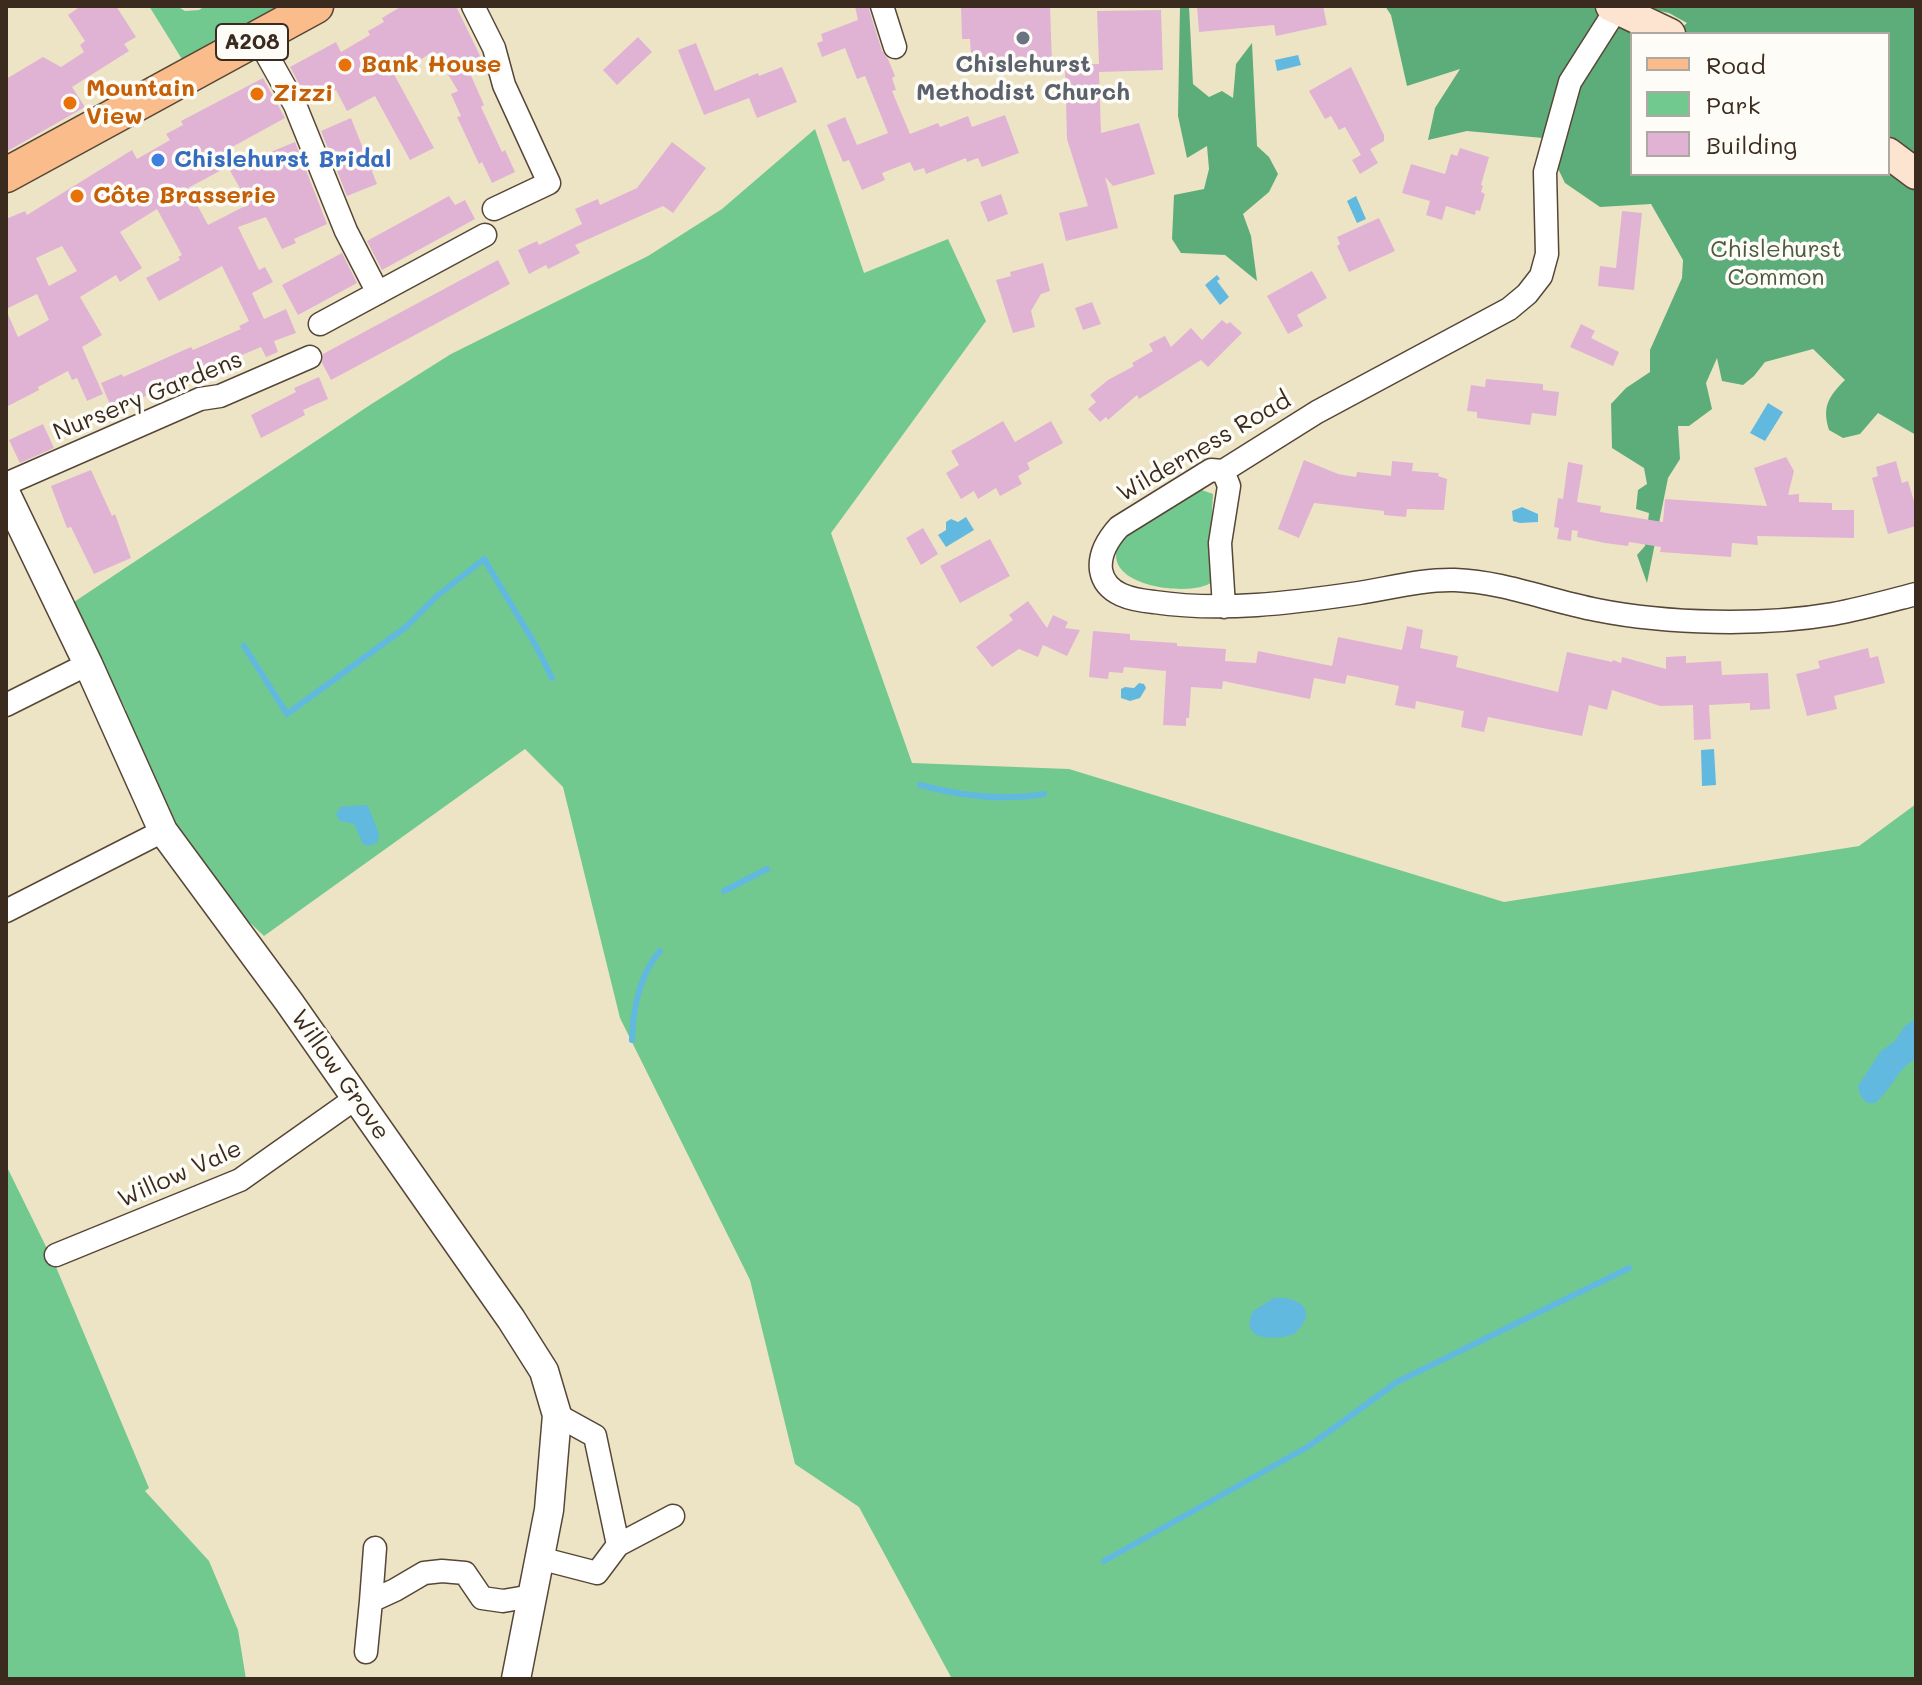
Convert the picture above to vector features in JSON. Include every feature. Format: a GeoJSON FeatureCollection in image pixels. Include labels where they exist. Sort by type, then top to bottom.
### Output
{"type":"FeatureCollection","features":[{"type":"Feature","properties":{"kind":"main road","name":"A208"},"geometry":{"type":"LineString","coordinates":[[6,175],[316,6]]}},
{"type":"Feature","properties":{"kind":"main road"},"geometry":{"type":"LineString","coordinates":[[1614,7],[1666,32]]}},
{"type":"Feature","properties":{"kind":"main road"},"geometry":{"type":"LineString","coordinates":[[1890,154],[1916,174]]}},
{"type":"Feature","properties":{"kind":"street"},"geometry":{"type":"LineString","coordinates":[[473,6],[494,48],[504,85],[549,183],[494,209]]}},
{"type":"Feature","properties":{"kind":"street"},"geometry":{"type":"LineString","coordinates":[[882,6],[895,47]]}},
{"type":"Feature","properties":{"kind":"street","name":"Wilderness Road"},"geometry":{"type":"LineString","coordinates":[[1614,7],[1570,82],[1545,172],[1547,254],[1541,276],[1527,294],[1509,309],[1317,412],[1223,471],[1211,470],[1119,527],[1106,546],[1101,566],[1108,586],[1130,598],[1183,607],[1224,607],[1310,600],[1451,580],[1482,582],[1607,612],[1710,621],[1833,614],[1916,594]]}},
{"type":"Feature","properties":{"kind":"street"},"geometry":{"type":"LineString","coordinates":[[258,39],[295,105],[346,231],[378,293]]}},
{"type":"Feature","properties":{"kind":"street"},"geometry":{"type":"LineString","coordinates":[[320,324],[485,235]]}},
{"type":"Feature","properties":{"kind":"street","name":"Nursery Gardens"},"geometry":{"type":"LineString","coordinates":[[6,484],[200,399],[220,396],[310,357]]}},
{"type":"Feature","properties":{"kind":"street"},"geometry":{"type":"LineString","coordinates":[[1223,471],[1229,486],[1220,543],[1224,607]]}},
{"type":"Feature","properties":{"kind":"street","name":"Willow Grove"},"geometry":{"type":"LineString","coordinates":[[6,494],[88,664],[163,831],[356,1098],[544,1371],[557,1415],[549,1510],[516,1679]]}},
{"type":"Feature","properties":{"kind":"street"},"geometry":{"type":"LineString","coordinates":[[6,705],[88,664]]}},
{"type":"Feature","properties":{"kind":"street"},"geometry":{"type":"LineString","coordinates":[[6,911],[163,831]]}},
{"type":"Feature","properties":{"kind":"street","name":"Willow Vale"},"geometry":{"type":"LineString","coordinates":[[56,1255],[240,1180],[356,1098]]}},
{"type":"Feature","properties":{"kind":"street"},"geometry":{"type":"LineString","coordinates":[[557,1415],[595,1436],[618,1545]]}},
{"type":"Feature","properties":{"kind":"street"},"geometry":{"type":"LineString","coordinates":[[539,1558],[597,1573],[618,1545],[673,1516]]}},
{"type":"Feature","properties":{"kind":"street"},"geometry":{"type":"LineString","coordinates":[[366,1652],[375,1548]]}},
{"type":"Feature","properties":{"kind":"street"},"geometry":{"type":"LineString","coordinates":[[371,1601],[424,1573],[442,1571],[465,1573],[482,1598],[503,1601],[532,1596]]}},
{"type":"Feature","properties":{"kind":"green space"},"geometry":{"type":"Polygon","coordinates":[[[149,6],[177,6],[185,11],[199,10],[205,6],[290,6],[185,64],[149,6]]]}},
{"type":"Feature","properties":{"kind":"green space"},"geometry":{"type":"Polygon","coordinates":[[[1180,6],[1189,6],[1193,84],[1209,97],[1222,91],[1233,98],[1236,64],[1252,43],[1257,146],[1269,157],[1278,174],[1269,192],[1243,214],[1251,236],[1257,281],[1225,255],[1181,253],[1172,239],[1174,195],[1204,189],[1209,169],[1207,146],[1187,158],[1178,116],[1180,6]]]}},
{"type":"Feature","properties":{"kind":"green space","name":"Chislehurst Common"},"geometry":{"type":"Polygon","coordinates":[[[1385,6],[1594,6],[1599,15],[1597,30],[1616,25],[1649,32],[1630,32],[1630,176],[1890,176],[1890,32],[1676,32],[1687,23],[1669,13],[1637,6],[1916,6],[1916,435],[1878,413],[1860,434],[1843,438],[1829,430],[1826,415],[1828,403],[1845,380],[1813,349],[1765,362],[1743,385],[1722,381],[1717,358],[1706,383],[1712,409],[1689,426],[1678,426],[1680,459],[1668,478],[1647,583],[1637,555],[1645,546],[1649,513],[1636,509],[1638,490],[1647,484],[1644,468],[1612,448],[1611,404],[1626,388],[1650,372],[1650,350],[1682,278],[1683,260],[1651,204],[1600,207],[1565,183],[1543,138],[1467,131],[1428,140],[1435,108],[1460,69],[1407,86],[1391,15],[1385,6]]]}},
{"type":"Feature","properties":{"kind":"green space"},"geometry":{"type":"Polygon","coordinates":[[[815,129],[864,273],[948,239],[986,321],[831,533],[912,763],[1069,769],[1504,902],[1859,846],[1916,804],[1916,1679],[952,1679],[859,1507],[795,1464],[750,1280],[620,1018],[563,787],[525,749],[264,936],[227,901],[172,824],[124,724],[126,710],[71,604],[451,354],[648,256],[722,209],[815,129]]]}},
{"type":"Feature","properties":{"kind":"green space"},"geometry":{"type":"Polygon","coordinates":[[[1199,489],[1213,494],[1210,546],[1213,581],[1187,589],[1168,588],[1132,578],[1120,568],[1116,554],[1123,537],[1199,489]]]}},
{"type":"Feature","properties":{"kind":"green space"},"geometry":{"type":"Polygon","coordinates":[[[6,1165],[56,1267],[149,1488],[145,1491],[209,1561],[238,1630],[246,1679],[6,1679],[6,1165]]]}},
{"type":"Feature","properties":{"kind":"water"},"geometry":{"type":"Polygon","coordinates":[[[1298,55],[1301,65],[1277,71],[1275,60],[1298,55]]]}},
{"type":"Feature","properties":{"kind":"water"},"geometry":{"type":"Polygon","coordinates":[[[1356,196],[1366,219],[1357,223],[1347,201],[1356,196]]]}},
{"type":"Feature","properties":{"kind":"water"},"geometry":{"type":"Polygon","coordinates":[[[1217,275],[1220,279],[1217,281],[1229,297],[1220,305],[1205,285],[1217,275]]]}},
{"type":"Feature","properties":{"kind":"water"},"geometry":{"type":"Polygon","coordinates":[[[1768,403],[1783,412],[1765,441],[1750,433],[1768,403]]]}},
{"type":"Feature","properties":{"kind":"water"},"geometry":{"type":"Polygon","coordinates":[[[1522,507],[1538,514],[1538,522],[1513,521],[1512,511],[1522,507]]]}},
{"type":"Feature","properties":{"kind":"water"},"geometry":{"type":"Polygon","coordinates":[[[966,517],[974,530],[946,547],[938,535],[946,530],[946,522],[951,519],[958,522],[966,517]]]}},
{"type":"Feature","properties":{"kind":"water"},"geometry":{"type":"Polygon","coordinates":[[[1139,683],[1146,688],[1140,698],[1130,701],[1121,698],[1121,689],[1134,688],[1139,683]]]}},
{"type":"Feature","properties":{"kind":"water"},"geometry":{"type":"Polygon","coordinates":[[[1714,749],[1716,785],[1702,786],[1701,750],[1714,749]]]}},
{"type":"Feature","properties":{"kind":"water"},"geometry":{"type":"Polygon","coordinates":[[[368,806],[379,834],[377,843],[368,846],[363,844],[354,824],[340,821],[336,815],[340,807],[368,806]]]}},
{"type":"Feature","properties":{"kind":"water"},"geometry":{"type":"Polygon","coordinates":[[[1916,1018],[1916,1059],[1904,1068],[1881,1098],[1875,1103],[1867,1103],[1860,1095],[1858,1086],[1881,1051],[1916,1018]]]}},
{"type":"Feature","properties":{"kind":"water"},"geometry":{"type":"Polygon","coordinates":[[[1274,1298],[1292,1300],[1304,1307],[1305,1319],[1294,1334],[1269,1338],[1254,1333],[1250,1328],[1253,1311],[1274,1298]]]}},
{"type":"Feature","properties":{"kind":"building"},"geometry":{"type":"Polygon","coordinates":[[[81,6],[116,6],[136,37],[124,44],[129,51],[72,87],[85,107],[6,152],[6,79],[43,57],[61,67],[84,52],[80,45],[85,41],[68,15],[81,6]]]}},
{"type":"Feature","properties":{"kind":"building"},"geometry":{"type":"Polygon","coordinates":[[[402,6],[456,6],[483,62],[469,71],[484,105],[481,107],[515,172],[492,183],[482,162],[479,164],[457,117],[461,116],[451,94],[458,91],[434,51],[395,76],[434,148],[410,160],[375,96],[347,111],[336,90],[310,104],[290,67],[336,42],[341,52],[370,35],[368,31],[384,22],[382,18],[402,6]]]}},
{"type":"Feature","properties":{"kind":"building"},"geometry":{"type":"Polygon","coordinates":[[[855,6],[868,6],[882,51],[895,76],[892,78],[896,90],[892,91],[910,134],[968,116],[972,127],[1005,115],[1019,153],[982,167],[978,158],[967,162],[966,158],[926,174],[924,168],[914,171],[910,162],[882,173],[885,180],[862,190],[849,160],[843,162],[827,125],[845,117],[857,145],[888,133],[865,76],[857,79],[845,48],[822,57],[817,43],[823,41],[821,34],[858,20],[855,6]]]}},
{"type":"Feature","properties":{"kind":"building","name":"Chislehurst Methodist Church"},"geometry":{"type":"Polygon","coordinates":[[[961,6],[1050,6],[1052,64],[1013,65],[1013,71],[972,72],[970,39],[962,39],[961,6]]]}},
{"type":"Feature","properties":{"kind":"building"},"geometry":{"type":"Polygon","coordinates":[[[1197,6],[1323,6],[1327,25],[1276,36],[1274,25],[1199,32],[1197,6]]]}},
{"type":"Feature","properties":{"kind":"building"},"geometry":{"type":"Polygon","coordinates":[[[1161,10],[1163,70],[1099,72],[1101,133],[1139,123],[1155,174],[1113,186],[1105,177],[1118,228],[1066,241],[1059,213],[1088,206],[1067,139],[1065,65],[1099,64],[1097,11],[1161,10]]]}},
{"type":"Feature","properties":{"kind":"building"},"geometry":{"type":"Polygon","coordinates":[[[638,37],[652,52],[617,85],[603,70],[638,37]]]}},
{"type":"Feature","properties":{"kind":"building"},"geometry":{"type":"Polygon","coordinates":[[[696,43],[715,91],[758,73],[759,76],[782,67],[797,102],[757,118],[749,98],[704,115],[678,50],[696,43]]]}},
{"type":"Feature","properties":{"kind":"building"},"geometry":{"type":"Polygon","coordinates":[[[1351,67],[1384,135],[1384,141],[1370,149],[1378,163],[1360,174],[1352,160],[1361,155],[1345,127],[1339,130],[1331,116],[1325,119],[1309,91],[1351,67]]]}},
{"type":"Feature","properties":{"kind":"building"},"geometry":{"type":"Polygon","coordinates":[[[263,78],[285,118],[223,152],[229,166],[188,188],[208,225],[249,204],[229,169],[295,142],[327,224],[294,239],[296,243],[282,249],[266,217],[238,227],[259,270],[265,267],[273,282],[252,293],[264,319],[286,309],[296,333],[274,341],[278,352],[266,357],[261,347],[134,401],[132,398],[111,407],[101,383],[122,374],[123,377],[191,347],[193,350],[241,329],[239,326],[249,321],[222,266],[159,301],[146,278],[180,260],[178,257],[182,255],[157,209],[120,232],[142,268],[120,282],[116,275],[80,297],[102,335],[82,347],[103,394],[87,401],[77,378],[72,380],[68,371],[6,407],[6,310],[18,337],[49,320],[37,294],[6,309],[6,219],[25,211],[27,215],[132,150],[137,159],[170,140],[166,134],[183,125],[181,121],[263,78]],[[62,246],[36,258],[49,286],[77,271],[62,246]]]}},
{"type":"Feature","properties":{"kind":"building"},"geometry":{"type":"Polygon","coordinates":[[[351,118],[377,184],[347,196],[321,131],[351,118]]]}},
{"type":"Feature","properties":{"kind":"building"},"geometry":{"type":"Polygon","coordinates":[[[672,142],[706,168],[673,213],[663,206],[575,245],[580,253],[548,269],[546,265],[529,274],[518,250],[537,241],[539,245],[582,224],[575,209],[598,199],[600,205],[637,188],[672,142]]]}},
{"type":"Feature","properties":{"kind":"building"},"geometry":{"type":"Polygon","coordinates":[[[1460,148],[1489,157],[1481,185],[1481,192],[1485,194],[1480,211],[1476,210],[1475,215],[1446,206],[1442,220],[1426,215],[1430,201],[1402,193],[1411,164],[1445,174],[1451,154],[1457,156],[1460,148]]]}},
{"type":"Feature","properties":{"kind":"building"},"geometry":{"type":"Polygon","coordinates":[[[1001,194],[1008,214],[988,222],[980,202],[1001,194]]]}},
{"type":"Feature","properties":{"kind":"building"},"geometry":{"type":"Polygon","coordinates":[[[449,196],[455,205],[465,200],[475,219],[382,270],[367,241],[449,196]]]}},
{"type":"Feature","properties":{"kind":"building"},"geometry":{"type":"Polygon","coordinates":[[[1622,211],[1642,213],[1634,290],[1598,286],[1600,266],[1616,268],[1622,211]]]}},
{"type":"Feature","properties":{"kind":"building"},"geometry":{"type":"Polygon","coordinates":[[[1379,218],[1395,251],[1349,272],[1337,246],[1340,244],[1337,237],[1379,218]]]}},
{"type":"Feature","properties":{"kind":"building"},"geometry":{"type":"Polygon","coordinates":[[[342,253],[357,283],[298,315],[282,285],[342,253]]]}},
{"type":"Feature","properties":{"kind":"building"},"geometry":{"type":"Polygon","coordinates":[[[498,260],[510,284],[331,380],[322,363],[323,354],[498,260]]]}},
{"type":"Feature","properties":{"kind":"building"},"geometry":{"type":"Polygon","coordinates":[[[1043,263],[1050,291],[1041,294],[1031,311],[1035,327],[1013,333],[996,280],[1011,276],[1010,272],[1043,263]]]}},
{"type":"Feature","properties":{"kind":"building"},"geometry":{"type":"Polygon","coordinates":[[[1312,271],[1327,298],[1297,315],[1303,326],[1288,334],[1267,296],[1312,271]]]}},
{"type":"Feature","properties":{"kind":"building"},"geometry":{"type":"Polygon","coordinates":[[[1092,302],[1101,324],[1083,330],[1075,308],[1092,302]]]}},
{"type":"Feature","properties":{"kind":"building"},"geometry":{"type":"Polygon","coordinates":[[[1222,320],[1227,324],[1230,322],[1242,333],[1208,367],[1201,360],[1139,399],[1137,395],[1108,420],[1106,417],[1100,422],[1088,409],[1096,402],[1090,395],[1153,351],[1149,344],[1165,336],[1171,347],[1191,328],[1202,340],[1222,320]]]}},
{"type":"Feature","properties":{"kind":"building"},"geometry":{"type":"Polygon","coordinates":[[[1581,324],[1595,331],[1591,338],[1619,352],[1613,366],[1570,347],[1581,324]]]}},
{"type":"Feature","properties":{"kind":"building"},"geometry":{"type":"Polygon","coordinates":[[[319,377],[328,399],[303,410],[305,415],[261,438],[251,415],[296,392],[294,388],[319,377]]]}},
{"type":"Feature","properties":{"kind":"building"},"geometry":{"type":"Polygon","coordinates":[[[1486,379],[1543,384],[1543,390],[1559,392],[1556,416],[1532,413],[1530,425],[1477,418],[1477,412],[1467,411],[1471,385],[1485,387],[1486,379]]]}},
{"type":"Feature","properties":{"kind":"building"},"geometry":{"type":"Polygon","coordinates":[[[1003,421],[1015,442],[1051,421],[1063,443],[1027,463],[1030,469],[1018,476],[1022,484],[1000,496],[996,488],[978,499],[974,491],[961,499],[946,473],[959,465],[951,451],[1003,421]]]}},
{"type":"Feature","properties":{"kind":"building"},"geometry":{"type":"Polygon","coordinates":[[[43,424],[54,448],[20,463],[9,440],[43,424]]]}},
{"type":"Feature","properties":{"kind":"building"},"geometry":{"type":"Polygon","coordinates":[[[1786,457],[1794,471],[1788,495],[1799,494],[1799,502],[1832,503],[1832,510],[1854,510],[1854,538],[1757,536],[1758,545],[1732,543],[1731,557],[1660,552],[1661,547],[1629,542],[1628,546],[1605,543],[1577,537],[1578,531],[1572,530],[1571,541],[1557,539],[1559,528],[1554,527],[1558,498],[1563,499],[1568,462],[1583,465],[1577,502],[1601,506],[1600,512],[1663,522],[1665,499],[1767,506],[1754,468],[1786,457]]]}},
{"type":"Feature","properties":{"kind":"building"},"geometry":{"type":"Polygon","coordinates":[[[1304,460],[1338,474],[1356,477],[1357,472],[1391,476],[1392,461],[1413,463],[1412,471],[1439,473],[1438,476],[1447,479],[1444,510],[1407,509],[1406,517],[1384,515],[1384,511],[1314,503],[1299,538],[1278,529],[1304,460]]]}},
{"type":"Feature","properties":{"kind":"building"},"geometry":{"type":"Polygon","coordinates":[[[1896,461],[1902,483],[1908,481],[1916,508],[1916,526],[1888,534],[1872,478],[1878,476],[1876,467],[1896,461]]]}},
{"type":"Feature","properties":{"kind":"building"},"geometry":{"type":"Polygon","coordinates":[[[91,470],[112,516],[115,514],[131,558],[94,574],[71,527],[67,528],[51,486],[91,470]]]}},
{"type":"Feature","properties":{"kind":"building"},"geometry":{"type":"Polygon","coordinates":[[[923,528],[938,554],[921,565],[906,538],[923,528]]]}},
{"type":"Feature","properties":{"kind":"building"},"geometry":{"type":"Polygon","coordinates":[[[990,539],[1010,576],[960,603],[940,566],[990,539]]]}},
{"type":"Feature","properties":{"kind":"building"},"geometry":{"type":"Polygon","coordinates":[[[1028,601],[1047,628],[1053,615],[1068,622],[1065,628],[1080,630],[1067,656],[1043,645],[1038,657],[1019,649],[992,667],[976,647],[1013,620],[1009,615],[1028,601]]]}},
{"type":"Feature","properties":{"kind":"building"},"geometry":{"type":"Polygon","coordinates":[[[1407,626],[1423,630],[1420,648],[1458,656],[1456,667],[1558,692],[1567,652],[1621,663],[1622,657],[1666,669],[1666,657],[1686,656],[1686,663],[1721,661],[1722,675],[1768,673],[1770,709],[1750,710],[1750,703],[1709,705],[1711,739],[1694,740],[1693,705],[1660,706],[1612,690],[1607,710],[1589,705],[1582,736],[1488,717],[1484,732],[1461,727],[1464,711],[1416,701],[1415,709],[1395,705],[1399,686],[1347,675],[1345,684],[1314,678],[1310,699],[1223,681],[1222,689],[1191,687],[1186,726],[1163,725],[1166,671],[1124,667],[1123,673],[1109,672],[1108,679],[1089,677],[1093,631],[1130,634],[1130,640],[1226,649],[1225,661],[1256,663],[1258,651],[1332,666],[1338,637],[1402,650],[1407,626]]]}},
{"type":"Feature","properties":{"kind":"building"},"geometry":{"type":"Polygon","coordinates":[[[1868,648],[1870,658],[1878,656],[1885,683],[1834,696],[1837,709],[1807,716],[1796,674],[1820,668],[1818,661],[1868,648]]]}},
{"type":"Feature","properties":{"kind":"waterway"},"geometry":{"type":"LineString","coordinates":[[244,646],[287,714],[406,627],[437,596],[484,559],[552,678]]}},
{"type":"Feature","properties":{"kind":"waterway"},"geometry":{"type":"LineString","coordinates":[[920,785],[981,796],[1044,794]]}},
{"type":"Feature","properties":{"kind":"waterway"},"geometry":{"type":"LineString","coordinates":[[724,891],[767,869]]}},
{"type":"Feature","properties":{"kind":"waterway"},"geometry":{"type":"LineString","coordinates":[[632,1040],[638,993],[660,951]]}},
{"type":"Feature","properties":{"kind":"waterway"},"geometry":{"type":"LineString","coordinates":[[1104,1561],[1309,1446],[1397,1382],[1629,1268]]}},
{"type":"Feature","properties":{"kind":"place","name":"Chislehurst Methodist Church"},"geometry":{"type":"Point","coordinates":[1023,38]}},
{"type":"Feature","properties":{"kind":"place","name":"Bank House"},"geometry":{"type":"Point","coordinates":[345,65]}},
{"type":"Feature","properties":{"kind":"place","name":"Zizzi"},"geometry":{"type":"Point","coordinates":[257,94]}},
{"type":"Feature","properties":{"kind":"place","name":"Mountain View"},"geometry":{"type":"Point","coordinates":[70,103]}},
{"type":"Feature","properties":{"kind":"place","name":"Chislehurst Bridal"},"geometry":{"type":"Point","coordinates":[158,160]}},
{"type":"Feature","properties":{"kind":"place","name":"Côte Brasserie"},"geometry":{"type":"Point","coordinates":[77,196]}}]}
